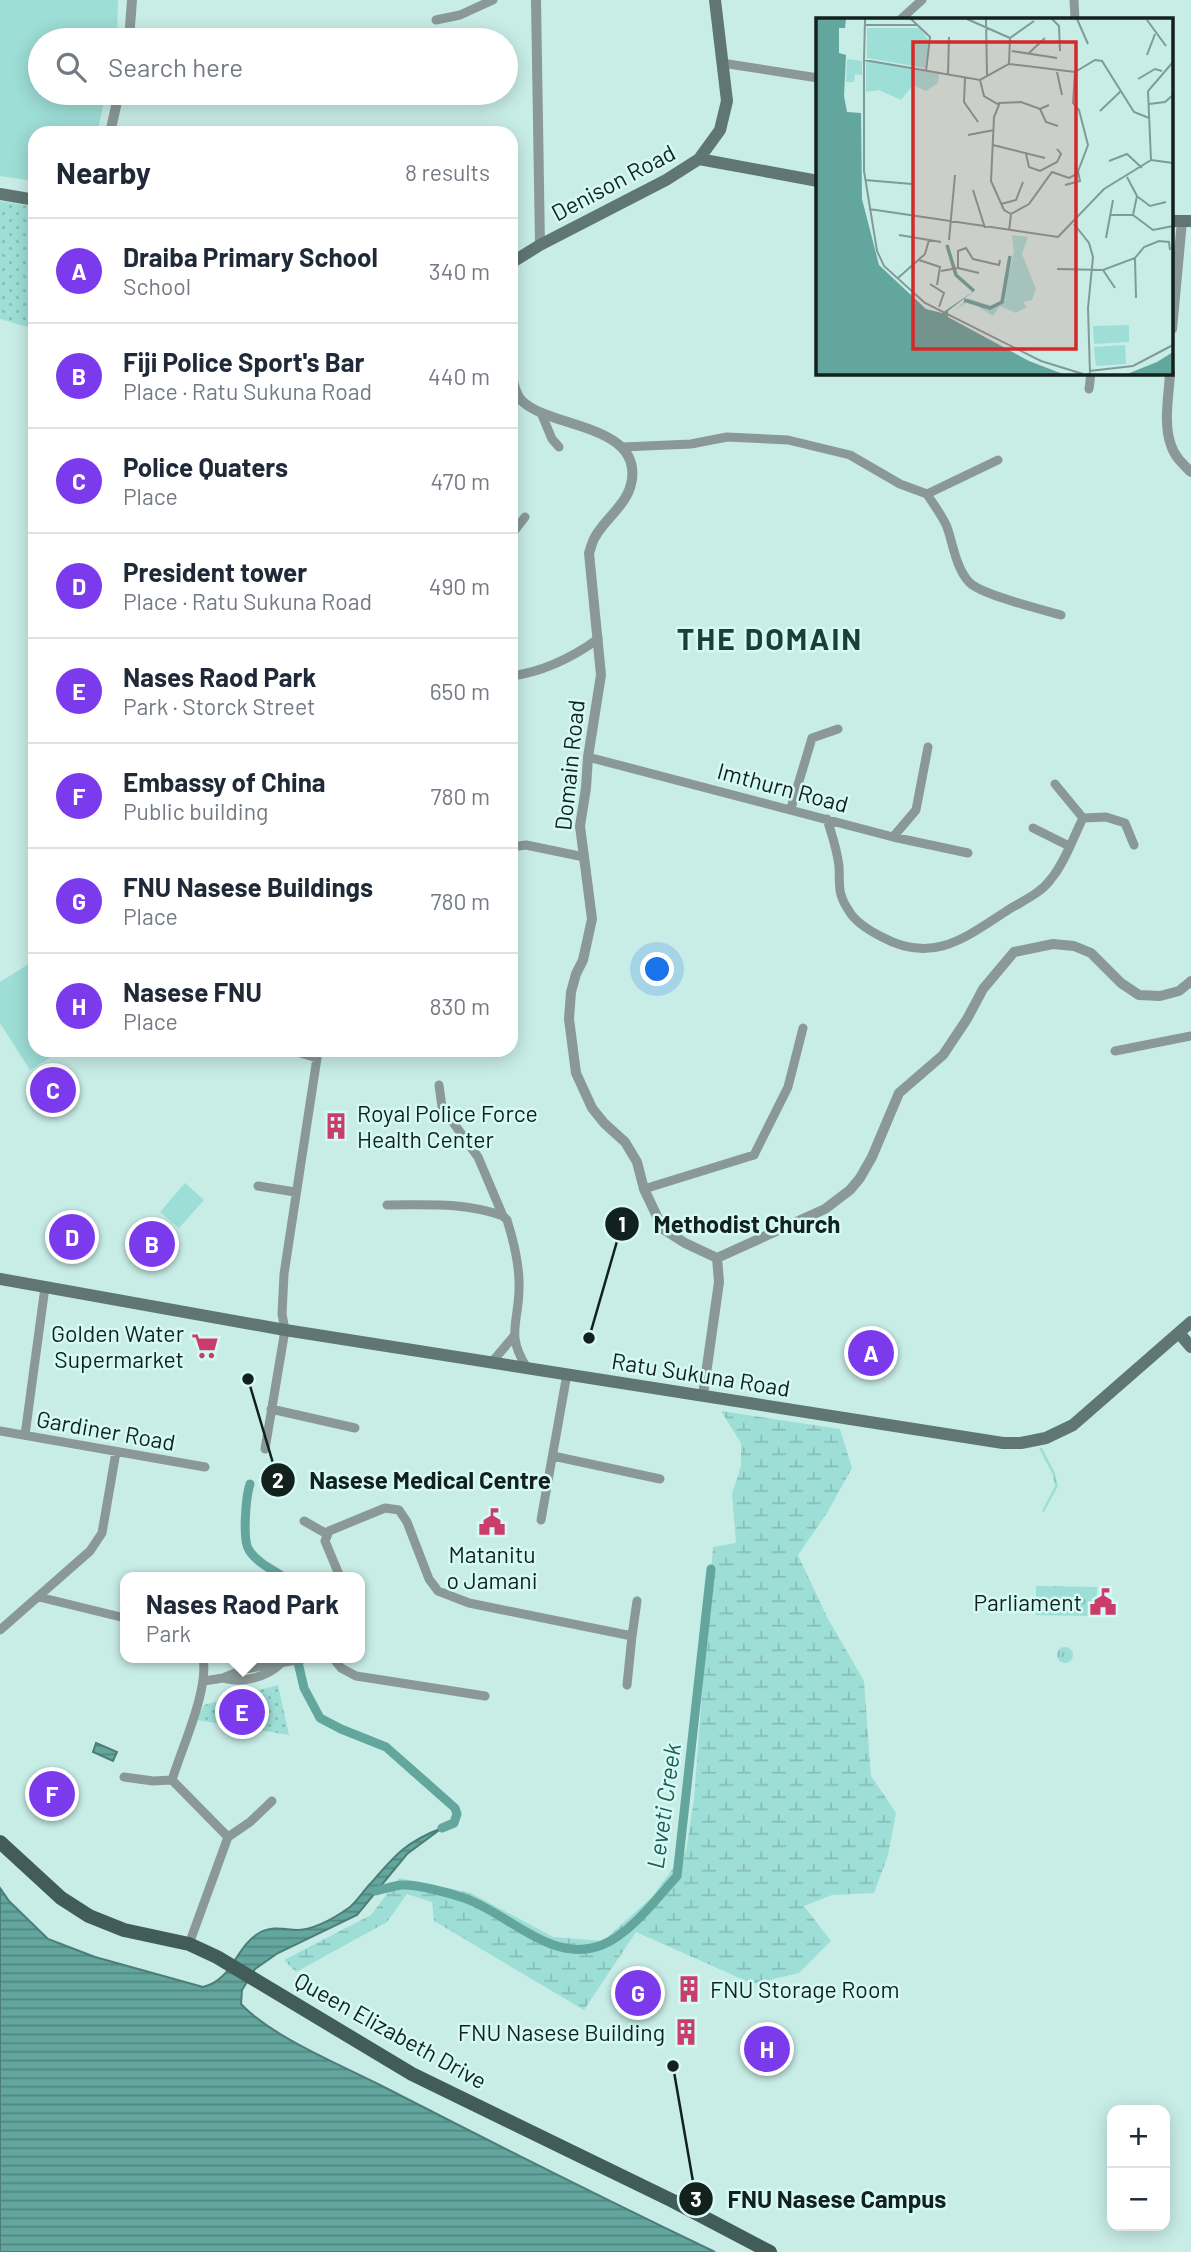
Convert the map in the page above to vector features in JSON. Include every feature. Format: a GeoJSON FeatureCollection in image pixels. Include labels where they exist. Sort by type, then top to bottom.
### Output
{"type":"FeatureCollection","features":[{"type":"Feature","properties":{"kind":"main road","name":"Denison Road"},"geometry":{"type":"LineString","coordinates":[[518,259],[666,180],[699,159],[720,130],[727,102],[715,0]]}},
{"type":"Feature","properties":{"kind":"main road"},"geometry":{"type":"LineString","coordinates":[[699,159],[816,181]]}},
{"type":"Feature","properties":{"kind":"main road"},"geometry":{"type":"LineString","coordinates":[[0,194],[28,199]]}},
{"type":"Feature","properties":{"kind":"main road","name":"Ratu Sukuna Road"},"geometry":{"type":"LineString","coordinates":[[0,1279],[285,1330],[1003,1443],[1021,1443],[1045,1438],[1073,1426],[1191,1322]]}},
{"type":"Feature","properties":{"kind":"main road"},"geometry":{"type":"LineString","coordinates":[[1179,1333],[1191,1347]]}},
{"type":"Feature","properties":{"kind":"main road","name":"Queen Elizabeth Drive"},"geometry":{"type":"LineString","coordinates":[[0,1842],[61,1898],[89,1916],[124,1930],[189,1944],[231,1964],[403,2069],[673,2201],[770,2252]]}},
{"type":"Feature","properties":{"kind":"street"},"geometry":{"type":"LineString","coordinates":[[130,28],[132,0]]}},
{"type":"Feature","properties":{"kind":"street"},"geometry":{"type":"LineString","coordinates":[[436,20],[460,15],[494,0]]}},
{"type":"Feature","properties":{"kind":"street"},"geometry":{"type":"LineString","coordinates":[[536,0],[540,245]]}},
{"type":"Feature","properties":{"kind":"street"},"geometry":{"type":"LineString","coordinates":[[902,18],[922,0]]}},
{"type":"Feature","properties":{"kind":"street"},"geometry":{"type":"LineString","coordinates":[[1074,0],[1074,18]]}},
{"type":"Feature","properties":{"kind":"street"},"geometry":{"type":"LineString","coordinates":[[722,63],[816,78]]}},
{"type":"Feature","properties":{"kind":"street"},"geometry":{"type":"LineString","coordinates":[[112,126],[116,105]]}},
{"type":"Feature","properties":{"kind":"street"},"geometry":{"type":"LineString","coordinates":[[1174,307],[1182,221]]}},
{"type":"Feature","properties":{"kind":"street"},"geometry":{"type":"LineString","coordinates":[[1089,389],[1091,374]]}},
{"type":"Feature","properties":{"kind":"street"},"geometry":{"type":"LineString","coordinates":[[1170,374],[1168,429],[1171,446],[1180,461],[1191,471]]}},
{"type":"Feature","properties":{"kind":"street"},"geometry":{"type":"LineString","coordinates":[[518,394],[520,400],[542,415],[591,428],[623,447],[691,444],[727,437],[788,440],[850,455],[900,484],[927,494],[946,524],[960,566],[973,586],[1061,615]]}},
{"type":"Feature","properties":{"kind":"street"},"geometry":{"type":"LineString","coordinates":[[542,415],[552,439],[559,447]]}},
{"type":"Feature","properties":{"kind":"street","name":"Domain Road"},"geometry":{"type":"LineString","coordinates":[[623,447],[633,478],[625,499],[595,537],[589,553],[601,675],[580,826],[592,919],[583,960],[576,974],[569,1019],[576,1073],[592,1108],[604,1124],[625,1142],[637,1162],[644,1189],[663,1229],[717,1258]]}},
{"type":"Feature","properties":{"kind":"street"},"geometry":{"type":"LineString","coordinates":[[927,494],[998,460]]}},
{"type":"Feature","properties":{"kind":"street"},"geometry":{"type":"LineString","coordinates":[[518,526],[525,517]]}},
{"type":"Feature","properties":{"kind":"street"},"geometry":{"type":"LineString","coordinates":[[518,675],[556,663],[583,650],[598,639]]}},
{"type":"Feature","properties":{"kind":"street"},"geometry":{"type":"LineString","coordinates":[[791,808],[811,738],[838,729]]}},
{"type":"Feature","properties":{"kind":"street"},"geometry":{"type":"LineString","coordinates":[[893,837],[916,810],[928,747]]}},
{"type":"Feature","properties":{"kind":"street","name":"Imthurn Road"},"geometry":{"type":"LineString","coordinates":[[588,757],[791,808],[893,837],[968,853]]}},
{"type":"Feature","properties":{"kind":"street"},"geometry":{"type":"LineString","coordinates":[[1055,784],[1083,818]]}},
{"type":"Feature","properties":{"kind":"street"},"geometry":{"type":"LineString","coordinates":[[1083,818],[1106,817],[1125,823],[1134,845]]}},
{"type":"Feature","properties":{"kind":"street"},"geometry":{"type":"LineString","coordinates":[[827,819],[835,844],[840,897],[851,915],[869,930],[909,949],[930,949],[952,944],[1040,892],[1053,878],[1083,818]]}},
{"type":"Feature","properties":{"kind":"street"},"geometry":{"type":"LineString","coordinates":[[1033,828],[1069,846]]}},
{"type":"Feature","properties":{"kind":"street"},"geometry":{"type":"LineString","coordinates":[[518,846],[526,845],[583,857]]}},
{"type":"Feature","properties":{"kind":"street"},"geometry":{"type":"LineString","coordinates":[[704,1395],[719,1283],[717,1258],[825,1209],[850,1190],[872,1157],[899,1093],[943,1055],[983,989],[1014,952],[1053,944],[1074,946],[1091,953],[1121,983],[1139,995],[1160,996],[1179,991],[1191,981]]}},
{"type":"Feature","properties":{"kind":"street"},"geometry":{"type":"LineString","coordinates":[[644,1189],[754,1155],[788,1087],[803,1028]]}},
{"type":"Feature","properties":{"kind":"street"},"geometry":{"type":"LineString","coordinates":[[1115,1051],[1191,1036]]}},
{"type":"Feature","properties":{"kind":"street"},"geometry":{"type":"LineString","coordinates":[[265,1449],[285,1330],[282,1314],[284,1274],[317,1058],[314,1057]]}},
{"type":"Feature","properties":{"kind":"street"},"geometry":{"type":"LineString","coordinates":[[439,1085],[442,1107],[478,1157],[507,1220],[518,1264],[515,1347],[527,1368]]}},
{"type":"Feature","properties":{"kind":"street"},"geometry":{"type":"LineString","coordinates":[[258,1186],[295,1192]]}},
{"type":"Feature","properties":{"kind":"street"},"geometry":{"type":"LineString","coordinates":[[387,1205],[455,1204],[482,1208],[503,1216]]}},
{"type":"Feature","properties":{"kind":"street"},"geometry":{"type":"LineString","coordinates":[[25,1435],[45,1287]]}},
{"type":"Feature","properties":{"kind":"street"},"geometry":{"type":"LineString","coordinates":[[492,1362],[514,1336]]}},
{"type":"Feature","properties":{"kind":"street"},"geometry":{"type":"LineString","coordinates":[[541,1520],[568,1374]]}},
{"type":"Feature","properties":{"kind":"street"},"geometry":{"type":"LineString","coordinates":[[271,1409],[355,1428]]}},
{"type":"Feature","properties":{"kind":"street","name":"Gardiner Road"},"geometry":{"type":"LineString","coordinates":[[0,1431],[205,1467]]}},
{"type":"Feature","properties":{"kind":"street"},"geometry":{"type":"LineString","coordinates":[[0,1630],[90,1551],[102,1533],[116,1452]]}},
{"type":"Feature","properties":{"kind":"street"},"geometry":{"type":"LineString","coordinates":[[553,1457],[660,1479]]}},
{"type":"Feature","properties":{"kind":"street"},"geometry":{"type":"LineString","coordinates":[[338,1572],[325,1541],[329,1531],[385,1508],[399,1510],[407,1522],[429,1579],[438,1591],[470,1603],[632,1636]]}},
{"type":"Feature","properties":{"kind":"street"},"geometry":{"type":"LineString","coordinates":[[304,1521],[327,1534]]}},
{"type":"Feature","properties":{"kind":"street"},"geometry":{"type":"LineString","coordinates":[[39,1597],[120,1617]]}},
{"type":"Feature","properties":{"kind":"street"},"geometry":{"type":"LineString","coordinates":[[627,1685],[637,1601]]}},
{"type":"Feature","properties":{"kind":"street"},"geometry":{"type":"LineString","coordinates":[[172,1780],[204,1681],[203,1663]]}},
{"type":"Feature","properties":{"kind":"street"},"geometry":{"type":"LineString","coordinates":[[204,1681],[223,1678],[232,1681],[271,1673],[281,1664],[286,1663]]}},
{"type":"Feature","properties":{"kind":"street"},"geometry":{"type":"LineString","coordinates":[[337,1663],[356,1676],[485,1696]]}},
{"type":"Feature","properties":{"kind":"street"},"geometry":{"type":"LineString","coordinates":[[124,1777],[153,1781],[172,1780],[228,1836]]}},
{"type":"Feature","properties":{"kind":"street"},"geometry":{"type":"LineString","coordinates":[[189,1944],[228,1836],[250,1822],[272,1801]]}},
{"type":"Feature","properties":{"kind":"green space"},"geometry":{"type":"Polygon","coordinates":[[[0,0],[118,0],[117,28],[28,28],[28,105],[103,105],[99,126],[28,126],[28,180],[0,176],[0,0]]]}},
{"type":"Feature","properties":{"kind":"green space"},"geometry":{"type":"Polygon","coordinates":[[[0,201],[28,206],[28,327],[0,319],[0,201]]]}},
{"type":"Feature","properties":{"kind":"green space"},"geometry":{"type":"Polygon","coordinates":[[[28,964],[28,1057],[51,1057],[30,1070],[0,1023],[0,982],[28,964]]]}},
{"type":"Feature","properties":{"kind":"green space"},"geometry":{"type":"Polygon","coordinates":[[[185,1183],[204,1200],[179,1228],[160,1212],[185,1183]]]}},
{"type":"Feature","properties":{"kind":"green space"},"geometry":{"type":"Polygon","coordinates":[[[721,1411],[840,1429],[852,1468],[827,1513],[798,1555],[827,1617],[864,1681],[871,1776],[896,1813],[888,1855],[874,1893],[832,1895],[804,1906],[831,1941],[799,1973],[753,1984],[636,1932],[584,2010],[434,1921],[432,1902],[407,1894],[387,1922],[296,1972],[284,1960],[371,1915],[399,1878],[471,1893],[553,1937],[603,1941],[652,1897],[686,1851],[694,1799],[713,1547],[736,1543],[732,1494],[741,1466],[741,1443],[721,1411]]]}},
{"type":"Feature","properties":{"kind":"green space"},"geometry":{"type":"Polygon","coordinates":[[[1039,1448],[1042,1448],[1055,1473],[1058,1486],[1044,1512],[1042,1511],[1055,1486],[1053,1475],[1039,1448]]]}},
{"type":"Feature","properties":{"kind":"green space"},"geometry":{"type":"Polygon","coordinates":[[[1036,1586],[1097,1587],[1097,1616],[1036,1615],[1036,1586]]]}},
{"type":"Feature","properties":{"kind":"green space"},"geometry":{"type":"Polygon","coordinates":[[[1065,1647],[1071,1649],[1071,1661],[1065,1663],[1059,1661],[1057,1655],[1059,1649],[1065,1647]]]}},
{"type":"Feature","properties":{"kind":"green space"},"geometry":{"type":"Polygon","coordinates":[[[278,1685],[289,1735],[197,1720],[204,1705],[278,1685]]]}},
{"type":"Feature","properties":{"kind":"shaded area"},"geometry":{"type":"Polygon","coordinates":[[[96,1743],[117,1752],[113,1761],[93,1752],[96,1743]]]}},
{"type":"Feature","properties":{"kind":"shaded area"},"geometry":{"type":"Polygon","coordinates":[[[442,1828],[407,1854],[357,1915],[278,1953],[255,1969],[242,1990],[241,2004],[270,2028],[308,2050],[715,2252],[0,2252],[0,1888],[9,1901],[48,1939],[95,1957],[203,1987],[221,1978],[244,1946],[259,1933],[273,1929],[310,1928],[344,1911],[402,1850],[419,1838],[442,1828]]]}},
{"type":"Feature","properties":{"kind":"waterway"},"geometry":{"type":"LineString","coordinates":[[250,1484],[245,1518],[247,1545],[256,1558],[276,1572]]}},
{"type":"Feature","properties":{"kind":"waterway","name":"Leveti Creek"},"geometry":{"type":"LineString","coordinates":[[375,1891],[408,1885],[458,1896],[481,1905],[531,1935],[565,1948],[583,1949],[602,1945],[633,1924],[677,1876],[711,1569]]}},
{"type":"Feature","properties":{"kind":"waterway"},"geometry":{"type":"LineString","coordinates":[[298,1663],[304,1688],[320,1718],[386,1747],[455,1808],[457,1814],[454,1823],[442,1828]]}},
{"type":"Feature","properties":{"kind":"place","name":"Police Quaters"},"geometry":{"type":"Point","coordinates":[53,1090]}},
{"type":"Feature","properties":{"kind":"place","name":"Royal Police Force Health Center"},"geometry":{"type":"Point","coordinates":[336,1126]}},
{"type":"Feature","properties":{"kind":"place","name":"President tower"},"geometry":{"type":"Point","coordinates":[72,1237]}},
{"type":"Feature","properties":{"kind":"place","name":"Fiji Police Sport's Bar"},"geometry":{"type":"Point","coordinates":[152,1244]}},
{"type":"Feature","properties":{"kind":"place","name":"Methodist Church"},"geometry":{"type":"Point","coordinates":[589,1338]}},
{"type":"Feature","properties":{"kind":"place","name":"Golden Water Supermarket"},"geometry":{"type":"Point","coordinates":[205,1346]}},
{"type":"Feature","properties":{"kind":"place","name":"Draiba Primary School"},"geometry":{"type":"Point","coordinates":[871,1353]}},
{"type":"Feature","properties":{"kind":"place","name":"Nasese Medical Centre"},"geometry":{"type":"Point","coordinates":[248,1379]}},
{"type":"Feature","properties":{"kind":"place","name":"Matanitu o Jamani"},"geometry":{"type":"Point","coordinates":[492,1522]}},
{"type":"Feature","properties":{"kind":"place","name":"Parliament"},"geometry":{"type":"Point","coordinates":[1103,1602]}},
{"type":"Feature","properties":{"kind":"place","name":"Nases Raod Park"},"geometry":{"type":"Point","coordinates":[242,1712]}},
{"type":"Feature","properties":{"kind":"place","name":"Embassy of China"},"geometry":{"type":"Point","coordinates":[52,1794]}},
{"type":"Feature","properties":{"kind":"place","name":"FNU Storage Room"},"geometry":{"type":"Point","coordinates":[689,1989]}},
{"type":"Feature","properties":{"kind":"place","name":"FNU Nasese Buildings"},"geometry":{"type":"Point","coordinates":[638,1993]}},
{"type":"Feature","properties":{"kind":"place","name":"FNU Nasese Building"},"geometry":{"type":"Point","coordinates":[686,2032]}},
{"type":"Feature","properties":{"kind":"place","name":"Nasese FNU"},"geometry":{"type":"Point","coordinates":[767,2049]}},
{"type":"Feature","properties":{"kind":"place","name":"FNU Nasese Campus"},"geometry":{"type":"Point","coordinates":[673,2066]}},
{"type":"Feature","properties":{"kind":"district","name":"THE DOMAIN"},"geometry":{"type":"Point","coordinates":[770,638]}}]}
